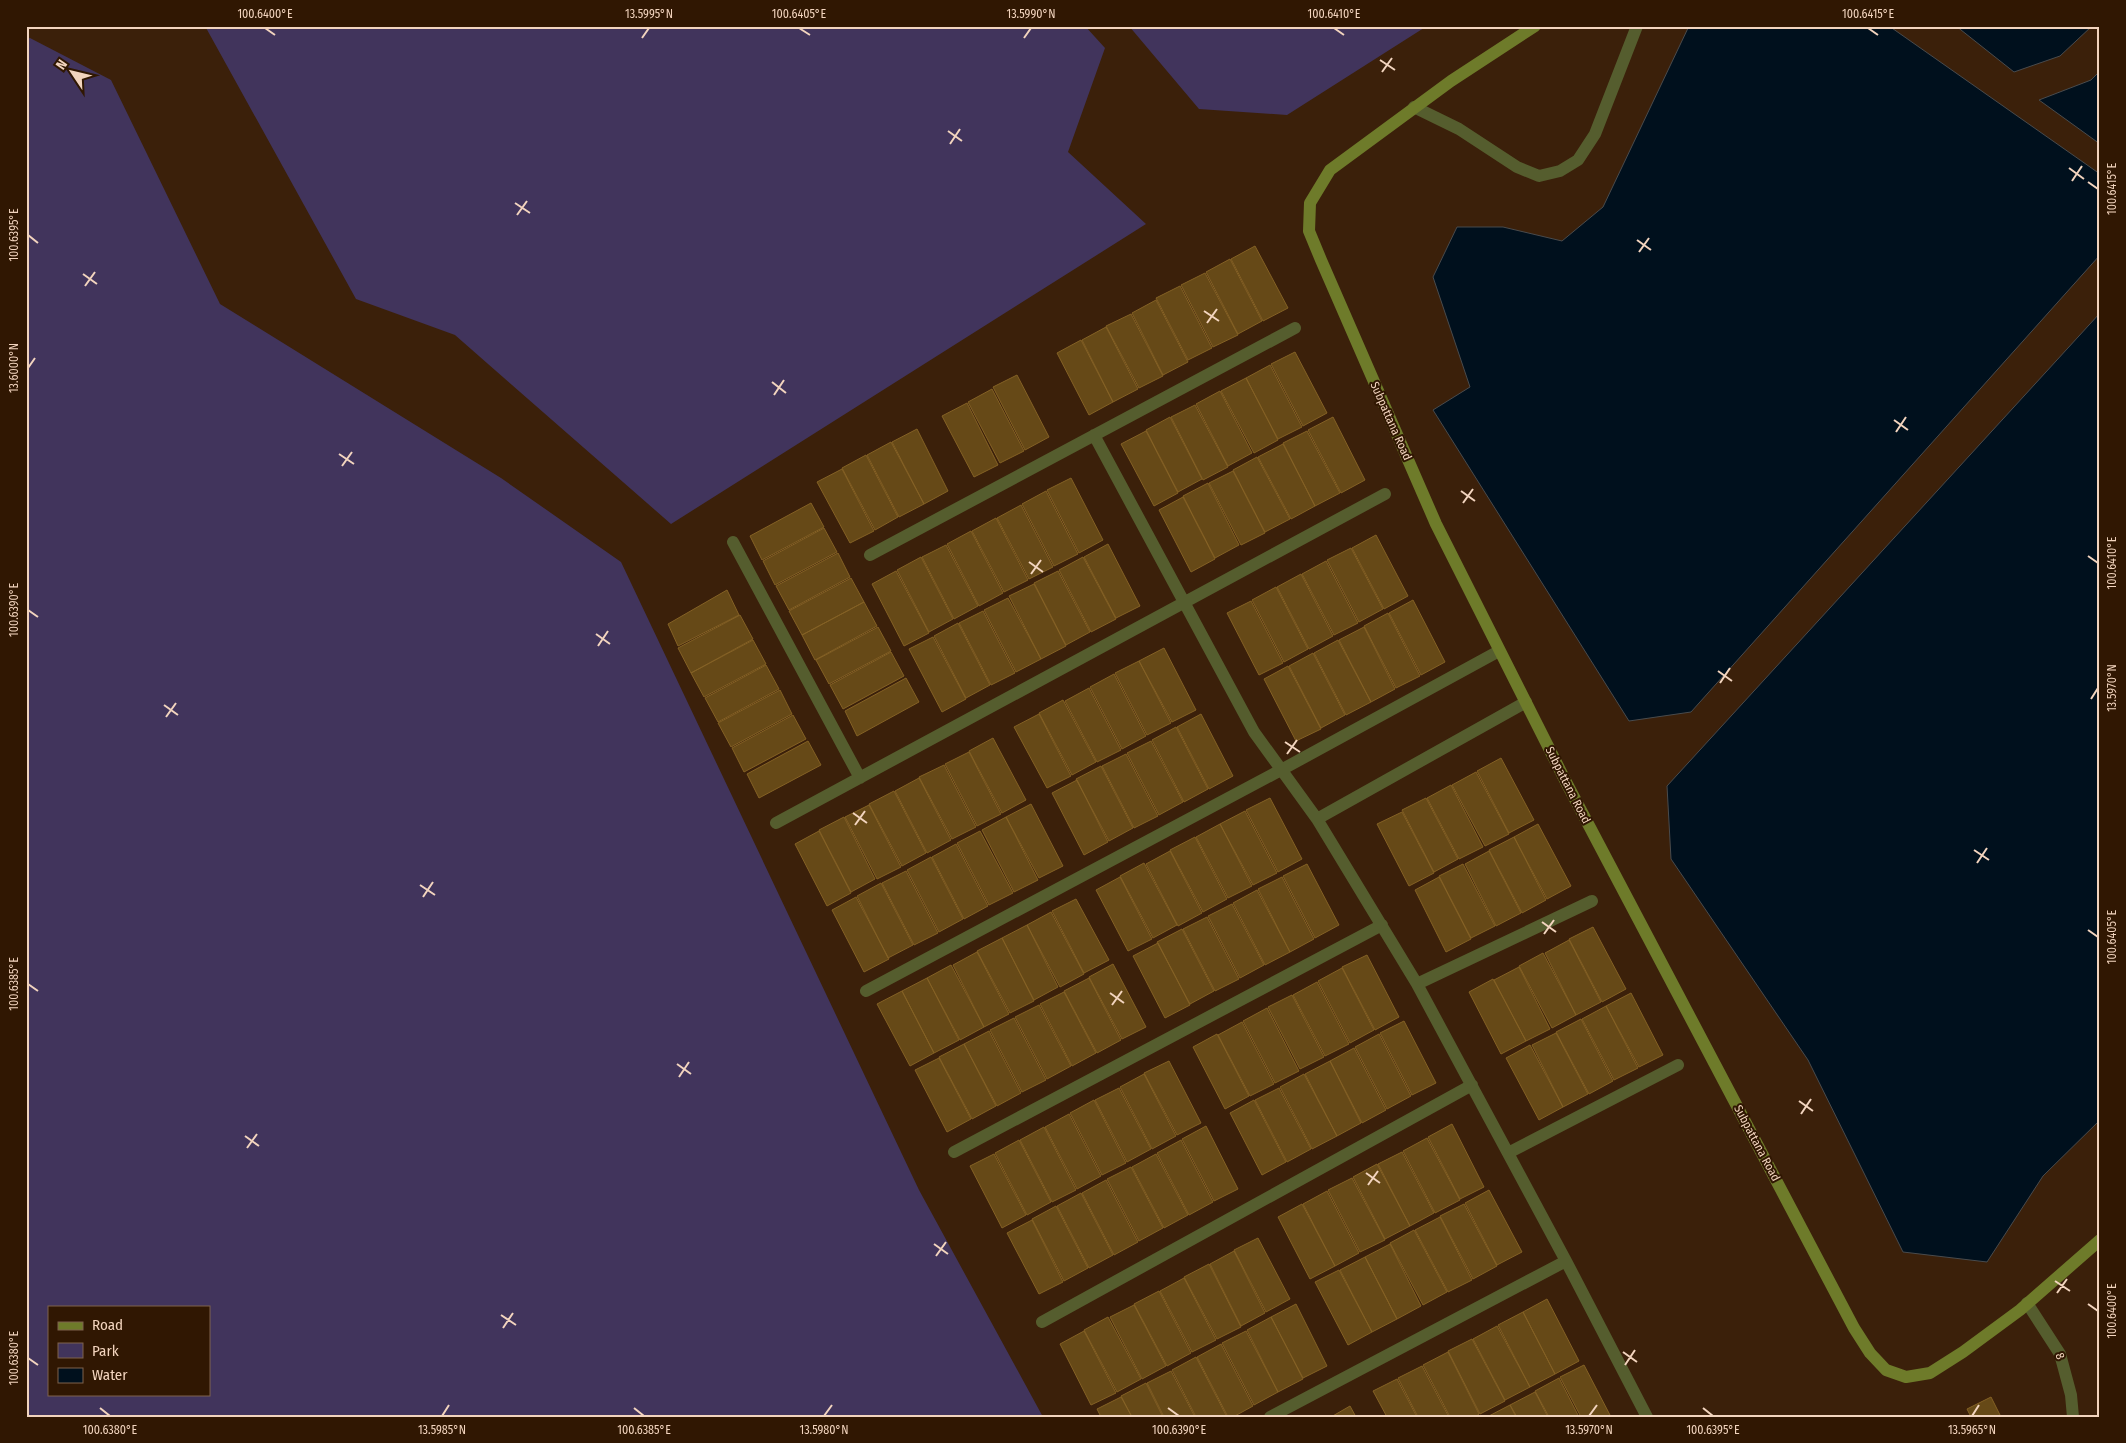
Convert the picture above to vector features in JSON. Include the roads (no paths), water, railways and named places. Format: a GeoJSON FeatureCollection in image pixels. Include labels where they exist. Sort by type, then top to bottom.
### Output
{"type":"FeatureCollection","features":[{"type":"Feature","properties":{"kind":"street","name":"Subpattana Road"},"geometry":{"type":"LineString","coordinates":[[1535,26],[1414,107],[1330,170],[1310,203],[1309,231],[1436,524],[1566,782],[1845,1310],[1870,1353],[1886,1370],[1906,1377],[1930,1373],[2027,1304],[2100,1240]]}},
{"type":"Feature","properties":{"kind":"street"},"geometry":{"type":"LineString","coordinates":[[1414,107],[1459,129],[1518,167],[1539,176],[1560,171],[1578,160],[1595,134],[1637,26]]}},
{"type":"Feature","properties":{"kind":"street"},"geometry":{"type":"LineString","coordinates":[[870,555],[1295,328]]}},
{"type":"Feature","properties":{"kind":"street"},"geometry":{"type":"LineString","coordinates":[[1094,435],[1254,732],[1317,819],[1417,984],[1566,1260],[1647,1417]]}},
{"type":"Feature","properties":{"kind":"street"},"geometry":{"type":"LineString","coordinates":[[776,823],[1385,494]]}},
{"type":"Feature","properties":{"kind":"street"},"geometry":{"type":"LineString","coordinates":[[733,542],[860,778]]}},
{"type":"Feature","properties":{"kind":"street"},"geometry":{"type":"LineString","coordinates":[[866,992],[1499,651]]}},
{"type":"Feature","properties":{"kind":"street"},"geometry":{"type":"LineString","coordinates":[[1317,819],[1526,702]]}},
{"type":"Feature","properties":{"kind":"street"},"geometry":{"type":"LineString","coordinates":[[1417,984],[1592,901]]}},
{"type":"Feature","properties":{"kind":"street"},"geometry":{"type":"LineString","coordinates":[[954,1152],[1382,925]]}},
{"type":"Feature","properties":{"kind":"street"},"geometry":{"type":"LineString","coordinates":[[1508,1153],[1678,1064]]}},
{"type":"Feature","properties":{"kind":"street"},"geometry":{"type":"LineString","coordinates":[[1042,1322],[1472,1085]]}},
{"type":"Feature","properties":{"kind":"street"},"geometry":{"type":"LineString","coordinates":[[1270,1417],[1566,1260]]}},
{"type":"Feature","properties":{"kind":"street","name":"8"},"geometry":{"type":"LineString","coordinates":[[2027,1304],[2060,1354],[2071,1395],[2073,1417]]}},
{"type":"Feature","properties":{"kind":"water"},"geometry":{"type":"Polygon","coordinates":[[[1689,26],[1889,26],[2100,174],[2100,255],[1691,712],[1629,721],[1433,410],[1470,387],[1433,277],[1457,227],[1503,227],[1562,241],[1603,207],[1689,26]]]}},
{"type":"Feature","properties":{"kind":"water"},"geometry":{"type":"Polygon","coordinates":[[[1956,26],[2092,26],[2060,56],[2014,72],[1956,26]]]}},
{"type":"Feature","properties":{"kind":"water"},"geometry":{"type":"Polygon","coordinates":[[[2100,71],[2100,144],[2039,100],[2091,80],[2100,71]]]}},
{"type":"Feature","properties":{"kind":"water"},"geometry":{"type":"Polygon","coordinates":[[[2100,313],[2100,1120],[2043,1176],[1987,1262],[1903,1252],[1808,1060],[1671,859],[1667,786],[2100,313]]]}}]}
